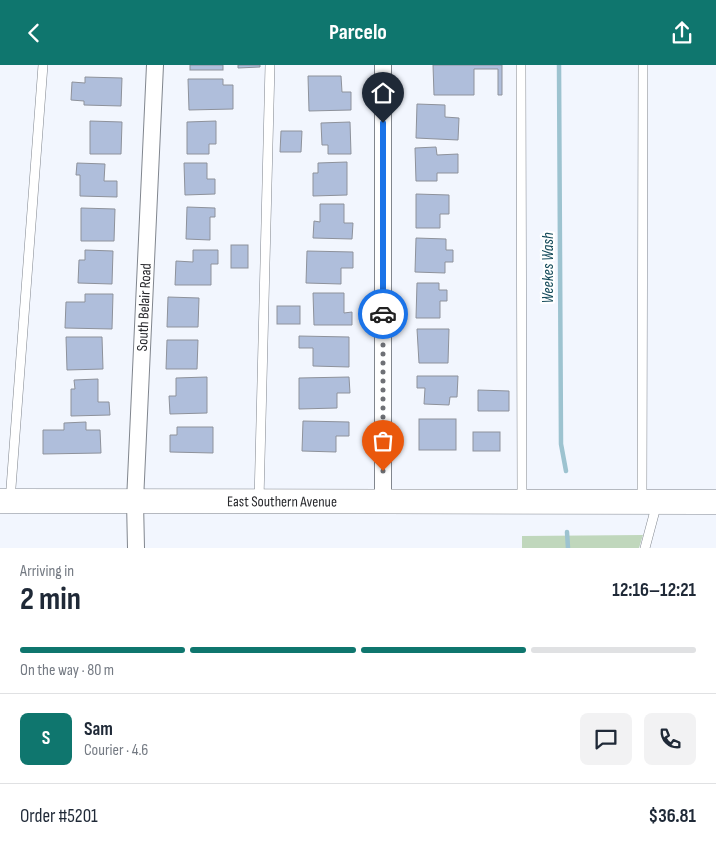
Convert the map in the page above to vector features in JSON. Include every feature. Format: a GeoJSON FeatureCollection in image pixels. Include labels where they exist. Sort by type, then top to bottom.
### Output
{"type":"FeatureCollection","features":[{"type":"Feature","properties":{"kind":"main road","name":"East Southern Avenue"},"geometry":{"type":"LineString","coordinates":[[5,501],[716,502]]}},
{"type":"Feature","properties":{"kind":"street","name":"South Belair Road"},"geometry":{"type":"LineString","coordinates":[[136,548],[135,501],[155,65]]}},
{"type":"Feature","properties":{"kind":"street"},"geometry":{"type":"LineString","coordinates":[[383,65],[383,501]]}},
{"type":"Feature","properties":{"kind":"lane"},"geometry":{"type":"LineString","coordinates":[[5,501],[43,65]]}},
{"type":"Feature","properties":{"kind":"lane"},"geometry":{"type":"LineString","coordinates":[[259,501],[270,65]]}},
{"type":"Feature","properties":{"kind":"lane"},"geometry":{"type":"LineString","coordinates":[[521,65],[522,503]]}},
{"type":"Feature","properties":{"kind":"lane"},"geometry":{"type":"LineString","coordinates":[[643,65],[649,502],[645,548]]}},
{"type":"Feature","properties":{"kind":"green space"},"geometry":{"type":"Polygon","coordinates":[[[643,535],[639,548],[522,548],[522,536],[643,535]]]}},
{"type":"Feature","properties":{"kind":"building"},"geometry":{"type":"Polygon","coordinates":[[[190,65],[223,65],[223,70],[190,70],[190,65]]]}},
{"type":"Feature","properties":{"kind":"building"},"geometry":{"type":"Polygon","coordinates":[[[238,65],[260,65],[260,67],[238,68],[238,65]]]}},
{"type":"Feature","properties":{"kind":"building"},"geometry":{"type":"Polygon","coordinates":[[[433,65],[502,65],[502,95],[498,95],[498,69],[474,69],[474,95],[434,95],[433,65]]]}},
{"type":"Feature","properties":{"kind":"building"},"geometry":{"type":"Polygon","coordinates":[[[308,76],[341,76],[342,92],[351,92],[351,110],[309,111],[308,76]]]}},
{"type":"Feature","properties":{"kind":"building"},"geometry":{"type":"Polygon","coordinates":[[[85,77],[122,78],[121,106],[84,105],[84,101],[71,100],[72,82],[85,83],[85,77]]]}},
{"type":"Feature","properties":{"kind":"building"},"geometry":{"type":"Polygon","coordinates":[[[188,79],[223,79],[223,85],[233,85],[233,109],[189,110],[188,79]]]}},
{"type":"Feature","properties":{"kind":"building"},"geometry":{"type":"Polygon","coordinates":[[[417,104],[445,105],[445,117],[459,118],[458,140],[416,138],[417,104]]]}},
{"type":"Feature","properties":{"kind":"building"},"geometry":{"type":"Polygon","coordinates":[[[90,121],[122,122],[121,154],[90,154],[90,121]]]}},
{"type":"Feature","properties":{"kind":"building"},"geometry":{"type":"Polygon","coordinates":[[[216,121],[216,144],[209,144],[209,154],[187,154],[187,122],[216,121]]]}},
{"type":"Feature","properties":{"kind":"building"},"geometry":{"type":"Polygon","coordinates":[[[350,122],[351,154],[328,154],[328,145],[322,145],[321,123],[350,122]]]}},
{"type":"Feature","properties":{"kind":"building"},"geometry":{"type":"Polygon","coordinates":[[[281,131],[302,131],[301,152],[280,152],[281,131]]]}},
{"type":"Feature","properties":{"kind":"building"},"geometry":{"type":"Polygon","coordinates":[[[436,147],[437,155],[458,154],[458,173],[437,173],[437,181],[416,181],[415,148],[436,147]]]}},
{"type":"Feature","properties":{"kind":"building"},"geometry":{"type":"Polygon","coordinates":[[[347,162],[347,195],[313,196],[313,173],[318,173],[318,163],[347,162]]]}},
{"type":"Feature","properties":{"kind":"building"},"geometry":{"type":"Polygon","coordinates":[[[77,163],[105,164],[104,181],[117,181],[117,197],[80,196],[80,175],[76,175],[77,163]]]}},
{"type":"Feature","properties":{"kind":"building"},"geometry":{"type":"Polygon","coordinates":[[[184,163],[207,163],[207,179],[215,179],[215,194],[185,195],[184,163]]]}},
{"type":"Feature","properties":{"kind":"building"},"geometry":{"type":"Polygon","coordinates":[[[416,194],[449,195],[449,214],[440,214],[440,228],[416,228],[416,194]]]}},
{"type":"Feature","properties":{"kind":"building"},"geometry":{"type":"Polygon","coordinates":[[[320,204],[344,204],[344,223],[353,223],[352,239],[313,238],[314,221],[320,222],[320,204]]]}},
{"type":"Feature","properties":{"kind":"building"},"geometry":{"type":"Polygon","coordinates":[[[187,207],[215,208],[215,217],[210,217],[210,240],[186,239],[187,207]]]}},
{"type":"Feature","properties":{"kind":"building"},"geometry":{"type":"Polygon","coordinates":[[[81,208],[115,209],[114,241],[81,241],[81,208]]]}},
{"type":"Feature","properties":{"kind":"building"},"geometry":{"type":"Polygon","coordinates":[[[416,238],[446,239],[446,250],[453,250],[453,262],[445,262],[445,273],[415,272],[416,238]]]}},
{"type":"Feature","properties":{"kind":"building"},"geometry":{"type":"Polygon","coordinates":[[[231,245],[248,245],[248,268],[231,268],[231,245]]]}},
{"type":"Feature","properties":{"kind":"building"},"geometry":{"type":"Polygon","coordinates":[[[85,250],[113,251],[112,284],[78,283],[79,260],[85,260],[85,250]]]}},
{"type":"Feature","properties":{"kind":"building"},"geometry":{"type":"Polygon","coordinates":[[[193,250],[218,250],[218,264],[211,264],[211,285],[175,285],[176,261],[193,262],[193,250]]]}},
{"type":"Feature","properties":{"kind":"building"},"geometry":{"type":"Polygon","coordinates":[[[307,251],[353,252],[353,268],[341,268],[341,284],[306,283],[307,251]]]}},
{"type":"Feature","properties":{"kind":"building"},"geometry":{"type":"Polygon","coordinates":[[[417,283],[439,283],[439,290],[447,290],[447,301],[440,301],[440,318],[416,318],[417,283]]]}},
{"type":"Feature","properties":{"kind":"building"},"geometry":{"type":"Polygon","coordinates":[[[313,293],[344,293],[344,313],[352,312],[352,325],[314,325],[313,293]]]}},
{"type":"Feature","properties":{"kind":"building"},"geometry":{"type":"Polygon","coordinates":[[[85,294],[113,294],[112,329],[65,328],[66,302],[85,302],[85,294]]]}},
{"type":"Feature","properties":{"kind":"building"},"geometry":{"type":"Polygon","coordinates":[[[168,297],[199,298],[198,327],[167,327],[168,297]]]}},
{"type":"Feature","properties":{"kind":"building"},"geometry":{"type":"Polygon","coordinates":[[[277,306],[300,306],[300,324],[277,324],[277,306]]]}},
{"type":"Feature","properties":{"kind":"building"},"geometry":{"type":"Polygon","coordinates":[[[417,329],[449,329],[448,363],[419,363],[417,329]]]}},
{"type":"Feature","properties":{"kind":"building"},"geometry":{"type":"Polygon","coordinates":[[[299,336],[349,337],[349,367],[313,366],[313,348],[299,348],[299,336]]]}},
{"type":"Feature","properties":{"kind":"building"},"geometry":{"type":"Polygon","coordinates":[[[66,337],[102,337],[103,369],[67,370],[66,337]]]}},
{"type":"Feature","properties":{"kind":"building"},"geometry":{"type":"Polygon","coordinates":[[[167,340],[198,340],[197,369],[166,369],[167,340]]]}},
{"type":"Feature","properties":{"kind":"building"},"geometry":{"type":"Polygon","coordinates":[[[417,376],[458,376],[457,397],[450,397],[449,405],[424,404],[425,388],[417,388],[417,376]]]}},
{"type":"Feature","properties":{"kind":"building"},"geometry":{"type":"Polygon","coordinates":[[[207,377],[207,413],[170,414],[169,396],[176,396],[176,378],[207,377]]]}},
{"type":"Feature","properties":{"kind":"building"},"geometry":{"type":"Polygon","coordinates":[[[349,377],[350,393],[337,393],[337,408],[299,409],[299,378],[349,377]]]}},
{"type":"Feature","properties":{"kind":"building"},"geometry":{"type":"Polygon","coordinates":[[[98,379],[98,402],[109,402],[110,415],[71,416],[71,389],[75,389],[74,380],[98,379]]]}},
{"type":"Feature","properties":{"kind":"building"},"geometry":{"type":"Polygon","coordinates":[[[478,390],[509,391],[509,411],[478,411],[478,390]]]}},
{"type":"Feature","properties":{"kind":"building"},"geometry":{"type":"Polygon","coordinates":[[[419,419],[456,419],[456,450],[419,450],[419,419]]]}},
{"type":"Feature","properties":{"kind":"building"},"geometry":{"type":"Polygon","coordinates":[[[303,421],[349,422],[349,436],[336,436],[336,452],[302,451],[303,421]]]}},
{"type":"Feature","properties":{"kind":"building"},"geometry":{"type":"Polygon","coordinates":[[[86,422],[86,430],[100,430],[101,453],[43,454],[43,430],[64,430],[64,423],[86,422]]]}},
{"type":"Feature","properties":{"kind":"building"},"geometry":{"type":"Polygon","coordinates":[[[177,427],[213,427],[213,453],[170,452],[170,435],[177,435],[177,427]]]}},
{"type":"Feature","properties":{"kind":"building"},"geometry":{"type":"Polygon","coordinates":[[[473,432],[500,432],[500,451],[473,451],[473,432]]]}},
{"type":"Feature","properties":{"kind":"waterway","name":"Weekes Wash"},"geometry":{"type":"LineString","coordinates":[[559,65],[561,444],[566,471]]}},
{"type":"Feature","properties":{"kind":"waterway","name":"Weekes Wash"},"geometry":{"type":"LineString","coordinates":[[567,532],[568,548]]}},
{"type":"Feature","properties":{"kind":"way so far"},"geometry":{"type":"LineString","coordinates":[[383,314],[383,471]]}},
{"type":"Feature","properties":{"kind":"route"},"geometry":{"type":"LineString","coordinates":[[383,123],[383,314]]}}]}
